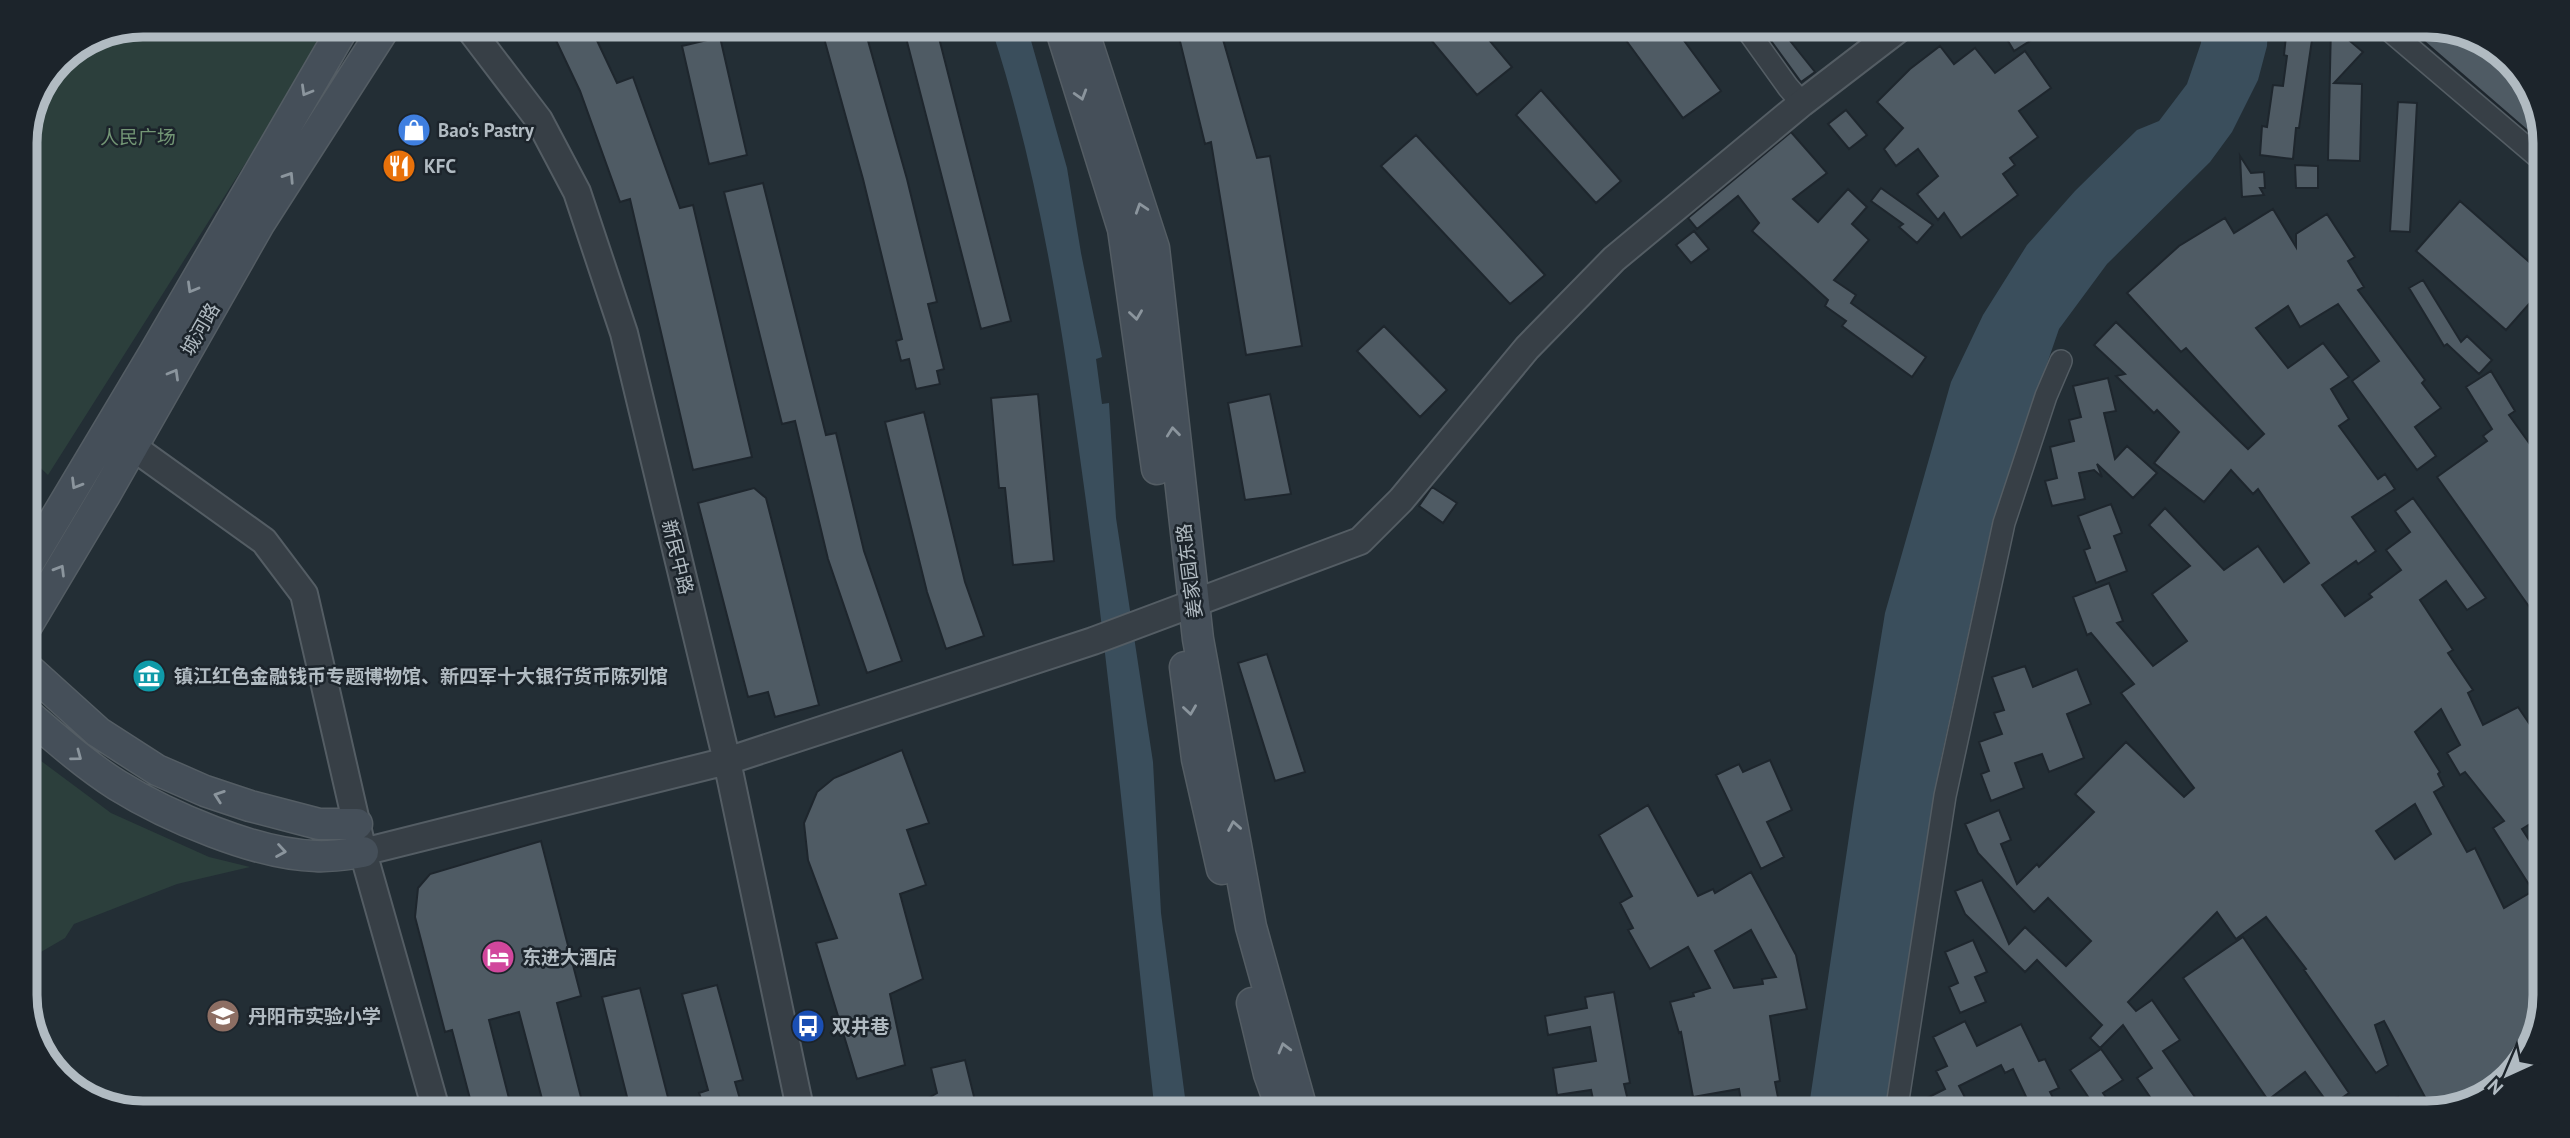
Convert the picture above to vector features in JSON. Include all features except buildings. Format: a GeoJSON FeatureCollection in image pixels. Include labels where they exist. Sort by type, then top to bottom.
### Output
{"type":"FeatureCollection","features":[{"type":"Feature","properties":{"kind":"main road","name":"城河路"},"geometry":{"type":"LineString","coordinates":[[37,549],[338,37]]}},
{"type":"Feature","properties":{"kind":"main road","name":"城河路"},"geometry":{"type":"LineString","coordinates":[[37,609],[133,447],[259,224],[379,37]]}},
{"type":"Feature","properties":{"kind":"main road","name":"姜家园东路"},"geometry":{"type":"LineString","coordinates":[[1063,37],[1123,229],[1185,608],[1251,927],[1299,1101]]}},
{"type":"Feature","properties":{"kind":"main road","name":"姜家园东路"},"geometry":{"type":"LineString","coordinates":[[1085,37],[1154,248],[1197,759],[1269,1074],[1278,1101]]}},
{"type":"Feature","properties":{"kind":"main road"},"geometry":{"type":"LineString","coordinates":[[37,677],[98,732],[157,770],[205,791],[360,838]]}},
{"type":"Feature","properties":{"kind":"main road"},"geometry":{"type":"LineString","coordinates":[[37,722],[116,784],[216,832],[265,849],[316,856],[360,838]]}},
{"type":"Feature","properties":{"kind":"street","name":"新民中路"},"geometry":{"type":"LineString","coordinates":[[476,37],[539,120],[577,192],[624,333],[727,761],[798,1101]]}},
{"type":"Feature","properties":{"kind":"street"},"geometry":{"type":"LineString","coordinates":[[1752,37],[1802,103]]}},
{"type":"Feature","properties":{"kind":"street"},"geometry":{"type":"LineString","coordinates":[[360,838],[727,761],[1148,622],[1360,541],[1401,500],[1527,348],[1614,259],[1802,103],[1887,37]]}},
{"type":"Feature","properties":{"kind":"street"},"geometry":{"type":"LineString","coordinates":[[2397,37],[2533,153]]}},
{"type":"Feature","properties":{"kind":"street"},"geometry":{"type":"LineString","coordinates":[[1898,1101],[1945,796],[2004,523],[2046,396],[2061,361]]}},
{"type":"Feature","properties":{"kind":"street"},"geometry":{"type":"LineString","coordinates":[[133,447],[264,541],[303,594],[360,838],[433,1101]]}},
{"type":"Feature","properties":{"kind":"green space","name":"人民广场"},"geometry":{"type":"Polygon","coordinates":[[[320,37],[307,66],[48,475],[37,464],[37,136],[45,102],[55,84],[68,68],[84,55],[102,45],[122,39],[320,37]]]}},
{"type":"Feature","properties":{"kind":"green space"},"geometry":{"type":"Polygon","coordinates":[[[37,758],[111,813],[209,857],[250,867],[177,884],[74,924],[65,938],[37,954],[37,758]]]}},
{"type":"Feature","properties":{"kind":"water"},"geometry":{"type":"Polygon","coordinates":[[[994,37],[1030,37],[1067,168],[1102,357],[1096,359],[1102,404],[1109,403],[1116,518],[1153,762],[1161,913],[1185,1101],[1154,1101],[1105,649],[1069,377],[1037,202],[994,37]]]}},
{"type":"Feature","properties":{"kind":"water"},"geometry":{"type":"Polygon","coordinates":[[[2201,37],[2267,37],[2258,80],[2232,132],[2210,162],[2107,264],[2059,329],[1993,520],[1940,763],[1889,1101],[1810,1101],[1885,613],[1951,382],[1983,315],[2027,245],[2075,191],[2137,130],[2159,121],[2187,84],[2201,37]]]}},
{"type":"Feature","properties":{"kind":"place","name":"Bao's Pastry"},"geometry":{"type":"Point","coordinates":[414,130]}},
{"type":"Feature","properties":{"kind":"place","name":"KFC"},"geometry":{"type":"Point","coordinates":[399,166]}},
{"type":"Feature","properties":{"kind":"place","name":"镇江红色金融钱币专题博物馆、新四军十大银行货币陈列馆"},"geometry":{"type":"Point","coordinates":[149,676]}},
{"type":"Feature","properties":{"kind":"place","name":"东进大酒店"},"geometry":{"type":"Point","coordinates":[498,957]}},
{"type":"Feature","properties":{"kind":"place","name":"丹阳市实验小学"},"geometry":{"type":"Point","coordinates":[223,1016]}},
{"type":"Feature","properties":{"kind":"place","name":"双井巷"},"geometry":{"type":"Point","coordinates":[808,1026]}}]}
